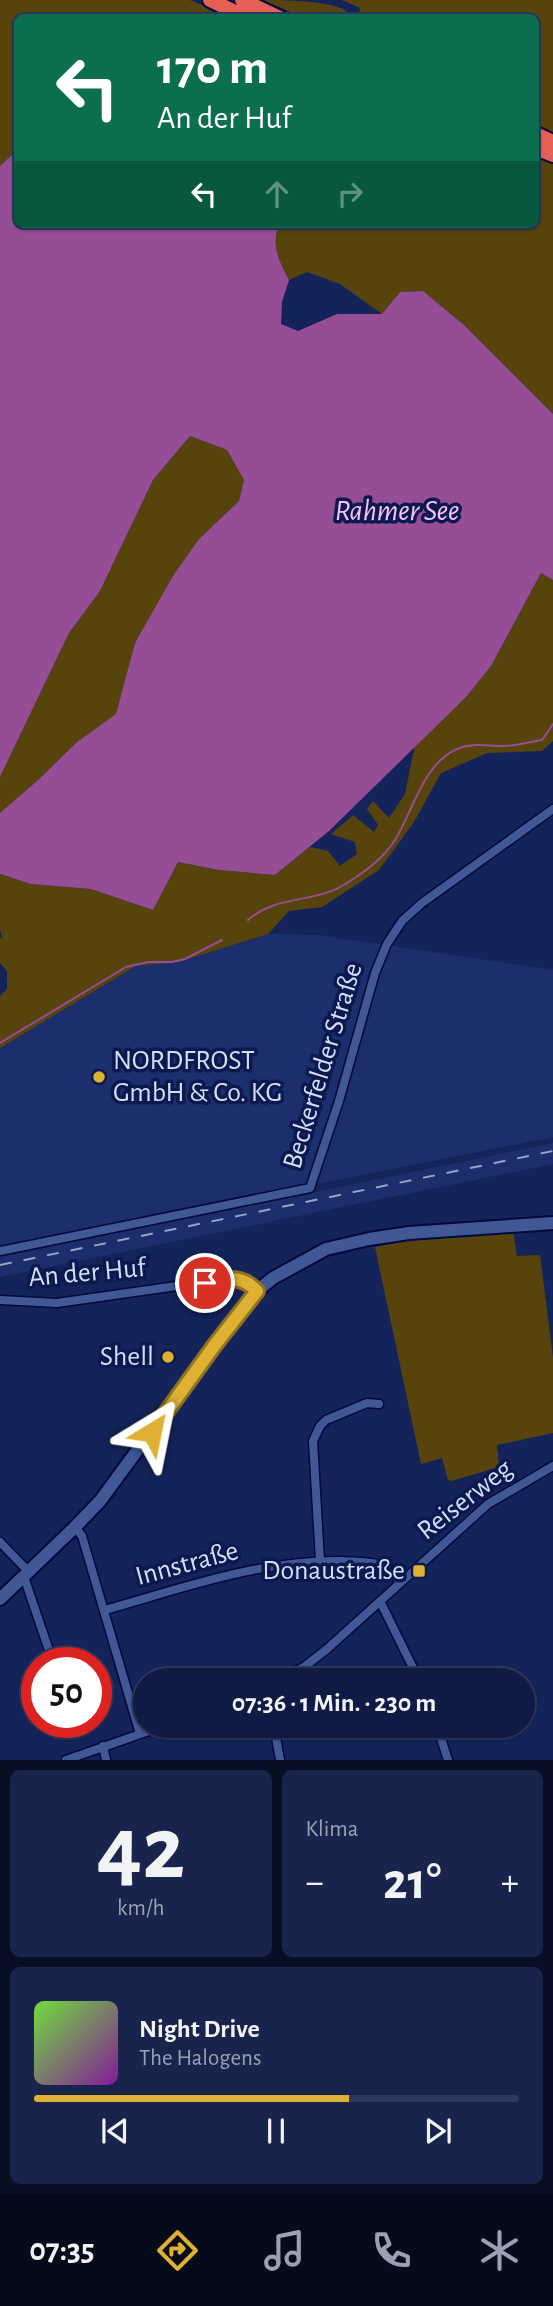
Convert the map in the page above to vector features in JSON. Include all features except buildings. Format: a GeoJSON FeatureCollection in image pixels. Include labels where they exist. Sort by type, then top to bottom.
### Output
{"type":"FeatureCollection","features":[{"type":"Feature","properties":{"kind":"highway"},"geometry":{"type":"LineString","coordinates":[[210,0],[240,14]]}},
{"type":"Feature","properties":{"kind":"highway"},"geometry":{"type":"LineString","coordinates":[[242,0],[272,14]]}},
{"type":"Feature","properties":{"kind":"main road"},"geometry":{"type":"LineString","coordinates":[[0,1599],[75,1527],[108,1490],[257,1291],[282,1273],[327,1249],[409,1233],[553,1223]]}},
{"type":"Feature","properties":{"kind":"street","name":"Beckerfelder Straße"},"geometry":{"type":"LineString","coordinates":[[0,1251],[310,1188],[339,1101],[375,973],[387,944],[402,921],[422,902],[553,809]]}},
{"type":"Feature","properties":{"kind":"street","name":"An der Huf"},"geometry":{"type":"LineString","coordinates":[[0,1300],[57,1304],[233,1278],[245,1280],[257,1291]]}},
{"type":"Feature","properties":{"kind":"street"},"geometry":{"type":"LineString","coordinates":[[320,1561],[313,1441],[326,1420],[367,1403],[379,1404]]}},
{"type":"Feature","properties":{"kind":"street","name":"Reiserweg"},"geometry":{"type":"LineString","coordinates":[[302,1668],[327,1649],[488,1504],[553,1466]]}},
{"type":"Feature","properties":{"kind":"street"},"geometry":{"type":"LineString","coordinates":[[75,1527],[82,1536],[133,1706]]}},
{"type":"Feature","properties":{"kind":"street"},"geometry":{"type":"LineString","coordinates":[[0,1542],[27,1575],[48,1647]]}},
{"type":"Feature","properties":{"kind":"street","name":"Innstraße"},"geometry":{"type":"LineString","coordinates":[[105,1610],[237,1573],[268,1566],[320,1561],[382,1565],[400,1582]]}},
{"type":"Feature","properties":{"kind":"street"},"geometry":{"type":"LineString","coordinates":[[380,1601],[413,1668]]}},
{"type":"Feature","properties":{"kind":"street"},"geometry":{"type":"LineString","coordinates":[[66,1760],[133,1737]]}},
{"type":"Feature","properties":{"kind":"street"},"geometry":{"type":"LineString","coordinates":[[276,1738],[280,1760]]}},
{"type":"Feature","properties":{"kind":"street"},"geometry":{"type":"LineString","coordinates":[[441,1738],[448,1760]]}},
{"type":"Feature","properties":{"kind":"street"},"geometry":{"type":"LineString","coordinates":[[103,1746],[106,1760]]}},
{"type":"Feature","properties":{"kind":"shaded area"},"geometry":{"type":"Polygon","coordinates":[[[0,0],[190,0],[223,14],[14,14],[14,153],[0,166],[0,0]]]}},
{"type":"Feature","properties":{"kind":"shaded area"},"geometry":{"type":"Polygon","coordinates":[[[263,0],[326,4],[350,14],[295,14],[263,0]]]}},
{"type":"Feature","properties":{"kind":"shaded area"},"geometry":{"type":"Polygon","coordinates":[[[342,0],[553,0],[553,134],[539,127],[539,14],[359,14],[360,8],[342,0]]]}},
{"type":"Feature","properties":{"kind":"shaded area"},"geometry":{"type":"Polygon","coordinates":[[[539,157],[553,163],[553,414],[464,325],[423,291],[400,292],[382,314],[340,284],[307,272],[289,280],[277,252],[278,228],[539,228],[539,157]]]}},
{"type":"Feature","properties":{"kind":"shaded area"},"geometry":{"type":"Polygon","coordinates":[[[190,436],[227,450],[244,480],[239,501],[199,539],[135,643],[117,714],[77,742],[0,813],[0,777],[69,633],[100,591],[153,480],[190,436]]]}},
{"type":"Feature","properties":{"kind":"shaded area"},"geometry":{"type":"Polygon","coordinates":[[[541,573],[553,580],[553,741],[542,751],[487,753],[441,773],[414,822],[379,870],[322,907],[289,911],[268,934],[179,962],[136,966],[0,1048],[0,996],[7,989],[7,971],[0,963],[0,874],[31,884],[91,889],[153,910],[178,862],[219,870],[275,875],[310,847],[328,851],[340,866],[357,854],[355,842],[331,834],[353,815],[374,832],[378,825],[367,809],[373,801],[389,818],[405,794],[415,745],[467,696],[491,666],[541,573]]]}},
{"type":"Feature","properties":{"kind":"shaded area"},"geometry":{"type":"Polygon","coordinates":[[[268,934],[318,935],[553,970],[553,1137],[0,1247],[0,1048],[136,966],[179,962],[268,934]]]}},
{"type":"Feature","properties":{"kind":"shaded area"},"geometry":{"type":"Polygon","coordinates":[[[553,1143],[553,1164],[0,1277],[0,1257],[553,1143]]]}},
{"type":"Feature","properties":{"kind":"shaded area"},"geometry":{"type":"Polygon","coordinates":[[[513,1231],[517,1256],[540,1255],[553,1358],[553,1433],[497,1445],[499,1467],[451,1481],[448,1480],[442,1458],[421,1464],[375,1247],[422,1238],[513,1231]]]}},
{"type":"Feature","properties":{"kind":"water","name":"Rahmer See"},"geometry":{"type":"Polygon","coordinates":[[[14,153],[14,228],[278,228],[276,245],[289,280],[282,302],[281,324],[298,331],[337,314],[382,314],[400,292],[423,291],[464,325],[553,414],[553,580],[541,573],[491,666],[467,696],[329,831],[275,875],[219,870],[178,862],[153,910],[91,889],[31,884],[0,874],[0,813],[77,742],[116,714],[135,643],[173,576],[199,539],[239,501],[244,480],[227,450],[190,436],[153,480],[100,591],[69,633],[0,777],[0,166],[14,153]]]}},
{"type":"Feature","properties":{"kind":"waterway"},"geometry":{"type":"LineString","coordinates":[[248,920],[271,906],[335,890],[373,864],[395,840],[427,777],[445,756],[468,746],[510,746],[542,740],[553,724]]}},
{"type":"Feature","properties":{"kind":"waterway"},"geometry":{"type":"LineString","coordinates":[[0,1043],[126,967],[185,959],[222,940]]}},
{"type":"Feature","properties":{"kind":"railway"},"geometry":{"type":"LineString","coordinates":[[0,1265],[553,1151]]}},
{"type":"Feature","properties":{"kind":"place","name":"NORDFROST GmbH & Co. KG"},"geometry":{"type":"Point","coordinates":[99,1077]}},
{"type":"Feature","properties":{"kind":"place","name":"Shell"},"geometry":{"type":"Point","coordinates":[168,1357]}},
{"type":"Feature","properties":{"kind":"place","name":"Donaustraße"},"geometry":{"type":"Point","coordinates":[419,1571]}},
{"type":"Feature","properties":{"kind":"route"},"geometry":{"type":"LineString","coordinates":[[152,1432],[257,1291],[239,1278],[205,1283]]}}]}
